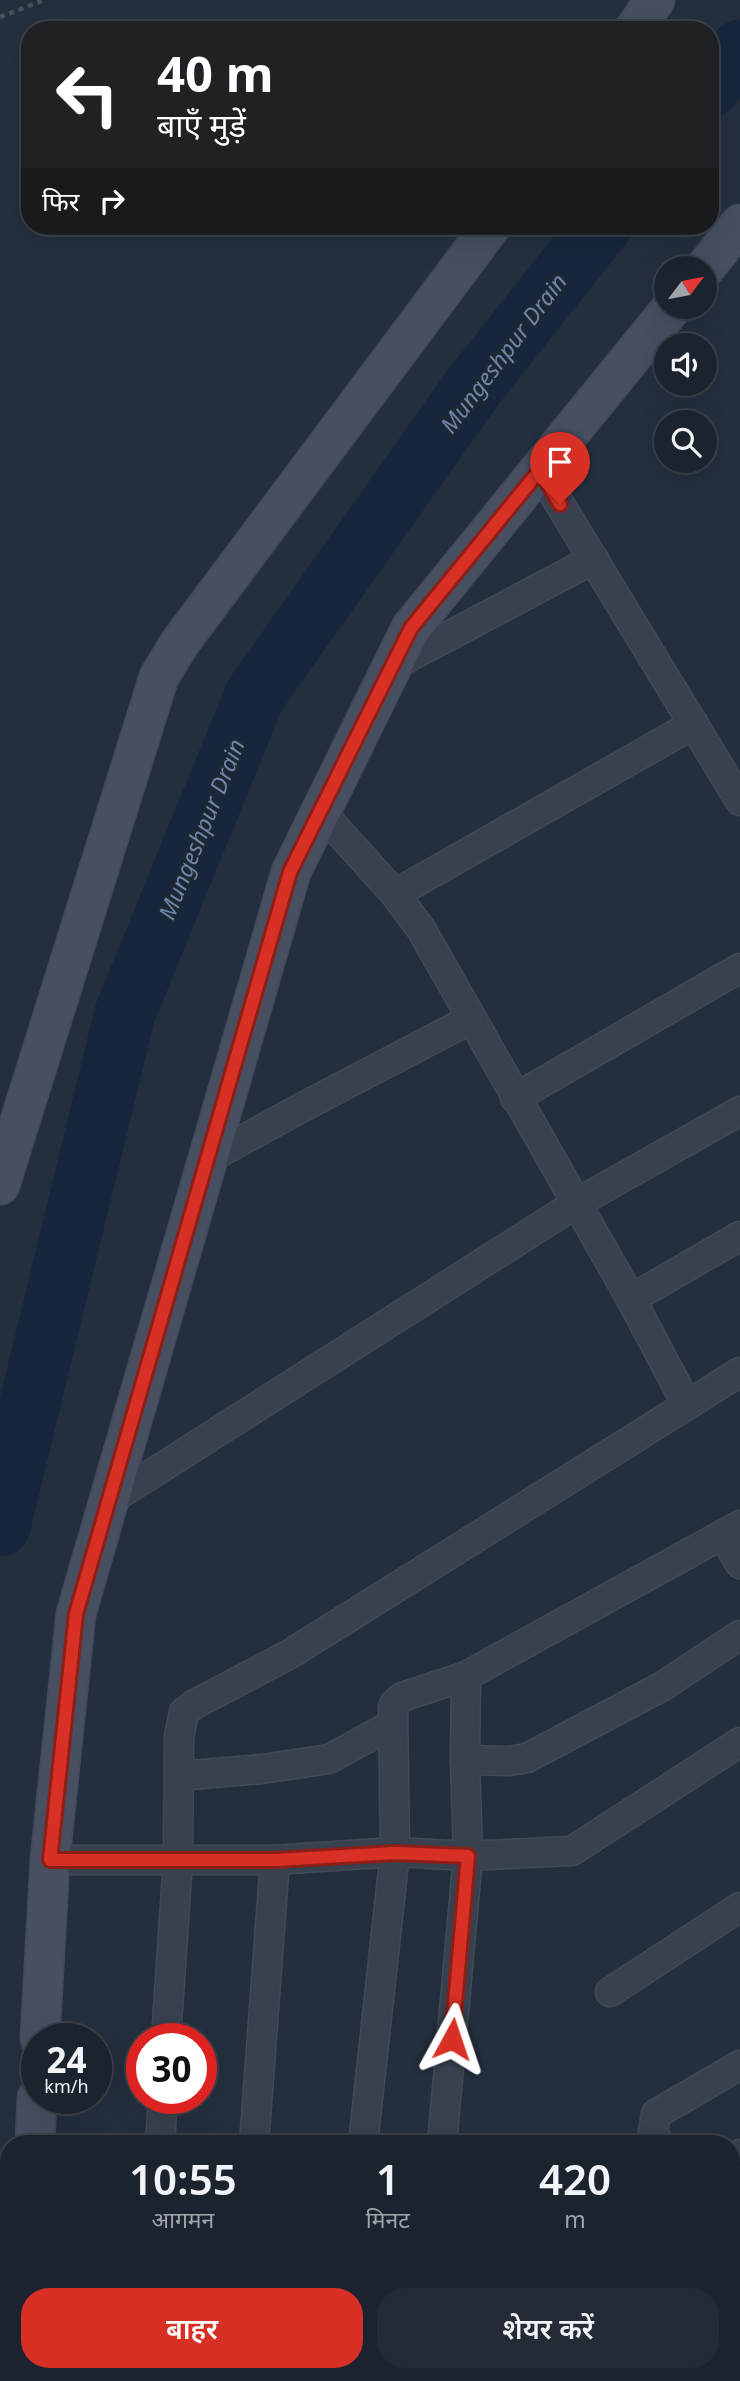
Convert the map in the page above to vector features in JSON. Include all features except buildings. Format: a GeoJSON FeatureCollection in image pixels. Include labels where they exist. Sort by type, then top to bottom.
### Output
{"type":"FeatureCollection","features":[{"type":"Feature","properties":{"kind":"street"},"geometry":{"type":"LineString","coordinates":[[640,21],[655,0]]}},
{"type":"Feature","properties":{"kind":"street"},"geometry":{"type":"LineString","coordinates":[[715,256],[740,225]]}},
{"type":"Feature","properties":{"kind":"street"},"geometry":{"type":"LineString","coordinates":[[0,1185],[159,677],[179,644],[484,235]]}},
{"type":"Feature","properties":{"kind":"street"},"geometry":{"type":"LineString","coordinates":[[41,2023],[50,1860],[76,1614],[290,872],[411,628],[662,319]]}},
{"type":"Feature","properties":{"kind":"street"},"geometry":{"type":"LineString","coordinates":[[540,470],[740,801]]}},
{"type":"Feature","properties":{"kind":"street"},"geometry":{"type":"LineString","coordinates":[[392,666],[594,559]]}},
{"type":"Feature","properties":{"kind":"street"},"geometry":{"type":"LineString","coordinates":[[395,894],[694,724]]}},
{"type":"Feature","properties":{"kind":"street"},"geometry":{"type":"LineString","coordinates":[[320,811],[395,894],[421,929],[631,1299],[687,1405]]}},
{"type":"Feature","properties":{"kind":"street"},"geometry":{"type":"LineString","coordinates":[[515,1098],[740,968]]}},
{"type":"Feature","properties":{"kind":"street"},"geometry":{"type":"LineString","coordinates":[[208,1159],[471,1019]]}},
{"type":"Feature","properties":{"kind":"street"},"geometry":{"type":"LineString","coordinates":[[109,1501],[577,1203],[740,1111]]}},
{"type":"Feature","properties":{"kind":"street"},"geometry":{"type":"LineString","coordinates":[[631,1299],[740,1236]]}},
{"type":"Feature","properties":{"kind":"street"},"geometry":{"type":"LineString","coordinates":[[167,2023],[178,1860],[179,1737],[184,1712],[290,1654],[740,1372]]}},
{"type":"Feature","properties":{"kind":"street"},"geometry":{"type":"LineString","coordinates":[[364,2135],[395,1853],[394,1703],[402,1697],[466,1676],[731,1530],[740,1564]]}},
{"type":"Feature","properties":{"kind":"street"},"geometry":{"type":"LineString","coordinates":[[465,1760],[510,1761],[527,1758],[663,1686],[740,1635]]}},
{"type":"Feature","properties":{"kind":"street"},"geometry":{"type":"LineString","coordinates":[[443,2135],[468,1856],[466,1676]]}},
{"type":"Feature","properties":{"kind":"street"},"geometry":{"type":"LineString","coordinates":[[179,1776],[262,1769],[329,1759],[393,1724]]}},
{"type":"Feature","properties":{"kind":"street"},"geometry":{"type":"LineString","coordinates":[[50,1860],[275,1860],[395,1853],[468,1856],[572,1851],[740,1742]]}},
{"type":"Feature","properties":{"kind":"street"},"geometry":{"type":"LineString","coordinates":[[255,2135],[275,1860]]}},
{"type":"Feature","properties":{"kind":"street"},"geometry":{"type":"LineString","coordinates":[[610,1992],[740,1907]]}},
{"type":"Feature","properties":{"kind":"street"},"geometry":{"type":"LineString","coordinates":[[655,2135],[652,2123],[656,2114],[740,2065]]}},
{"type":"Feature","properties":{"kind":"street"},"geometry":{"type":"LineString","coordinates":[[35,2135],[36,2114]]}},
{"type":"Feature","properties":{"kind":"street"},"geometry":{"type":"LineString","coordinates":[[161,2135],[162,2114]]}},
{"type":"Feature","properties":{"kind":"path"},"geometry":{"type":"LineString","coordinates":[[0,17],[44,0]]}},
{"type":"Feature","properties":{"kind":"waterway","name":"Mungeshpur Drain"},"geometry":{"type":"LineString","coordinates":[[719,76],[740,50]]}},
{"type":"Feature","properties":{"kind":"waterway","name":"Mungeshpur Drain"},"geometry":{"type":"LineString","coordinates":[[0,1526],[125,1013],[255,695],[474,386],[594,235]]}},
{"type":"Feature","properties":{"kind":"route"},"geometry":{"type":"LineString","coordinates":[[452,2039],[468,1856],[395,1853],[275,1860],[50,1860],[76,1614],[290,872],[411,628],[540,470],[560,504]]}}]}
